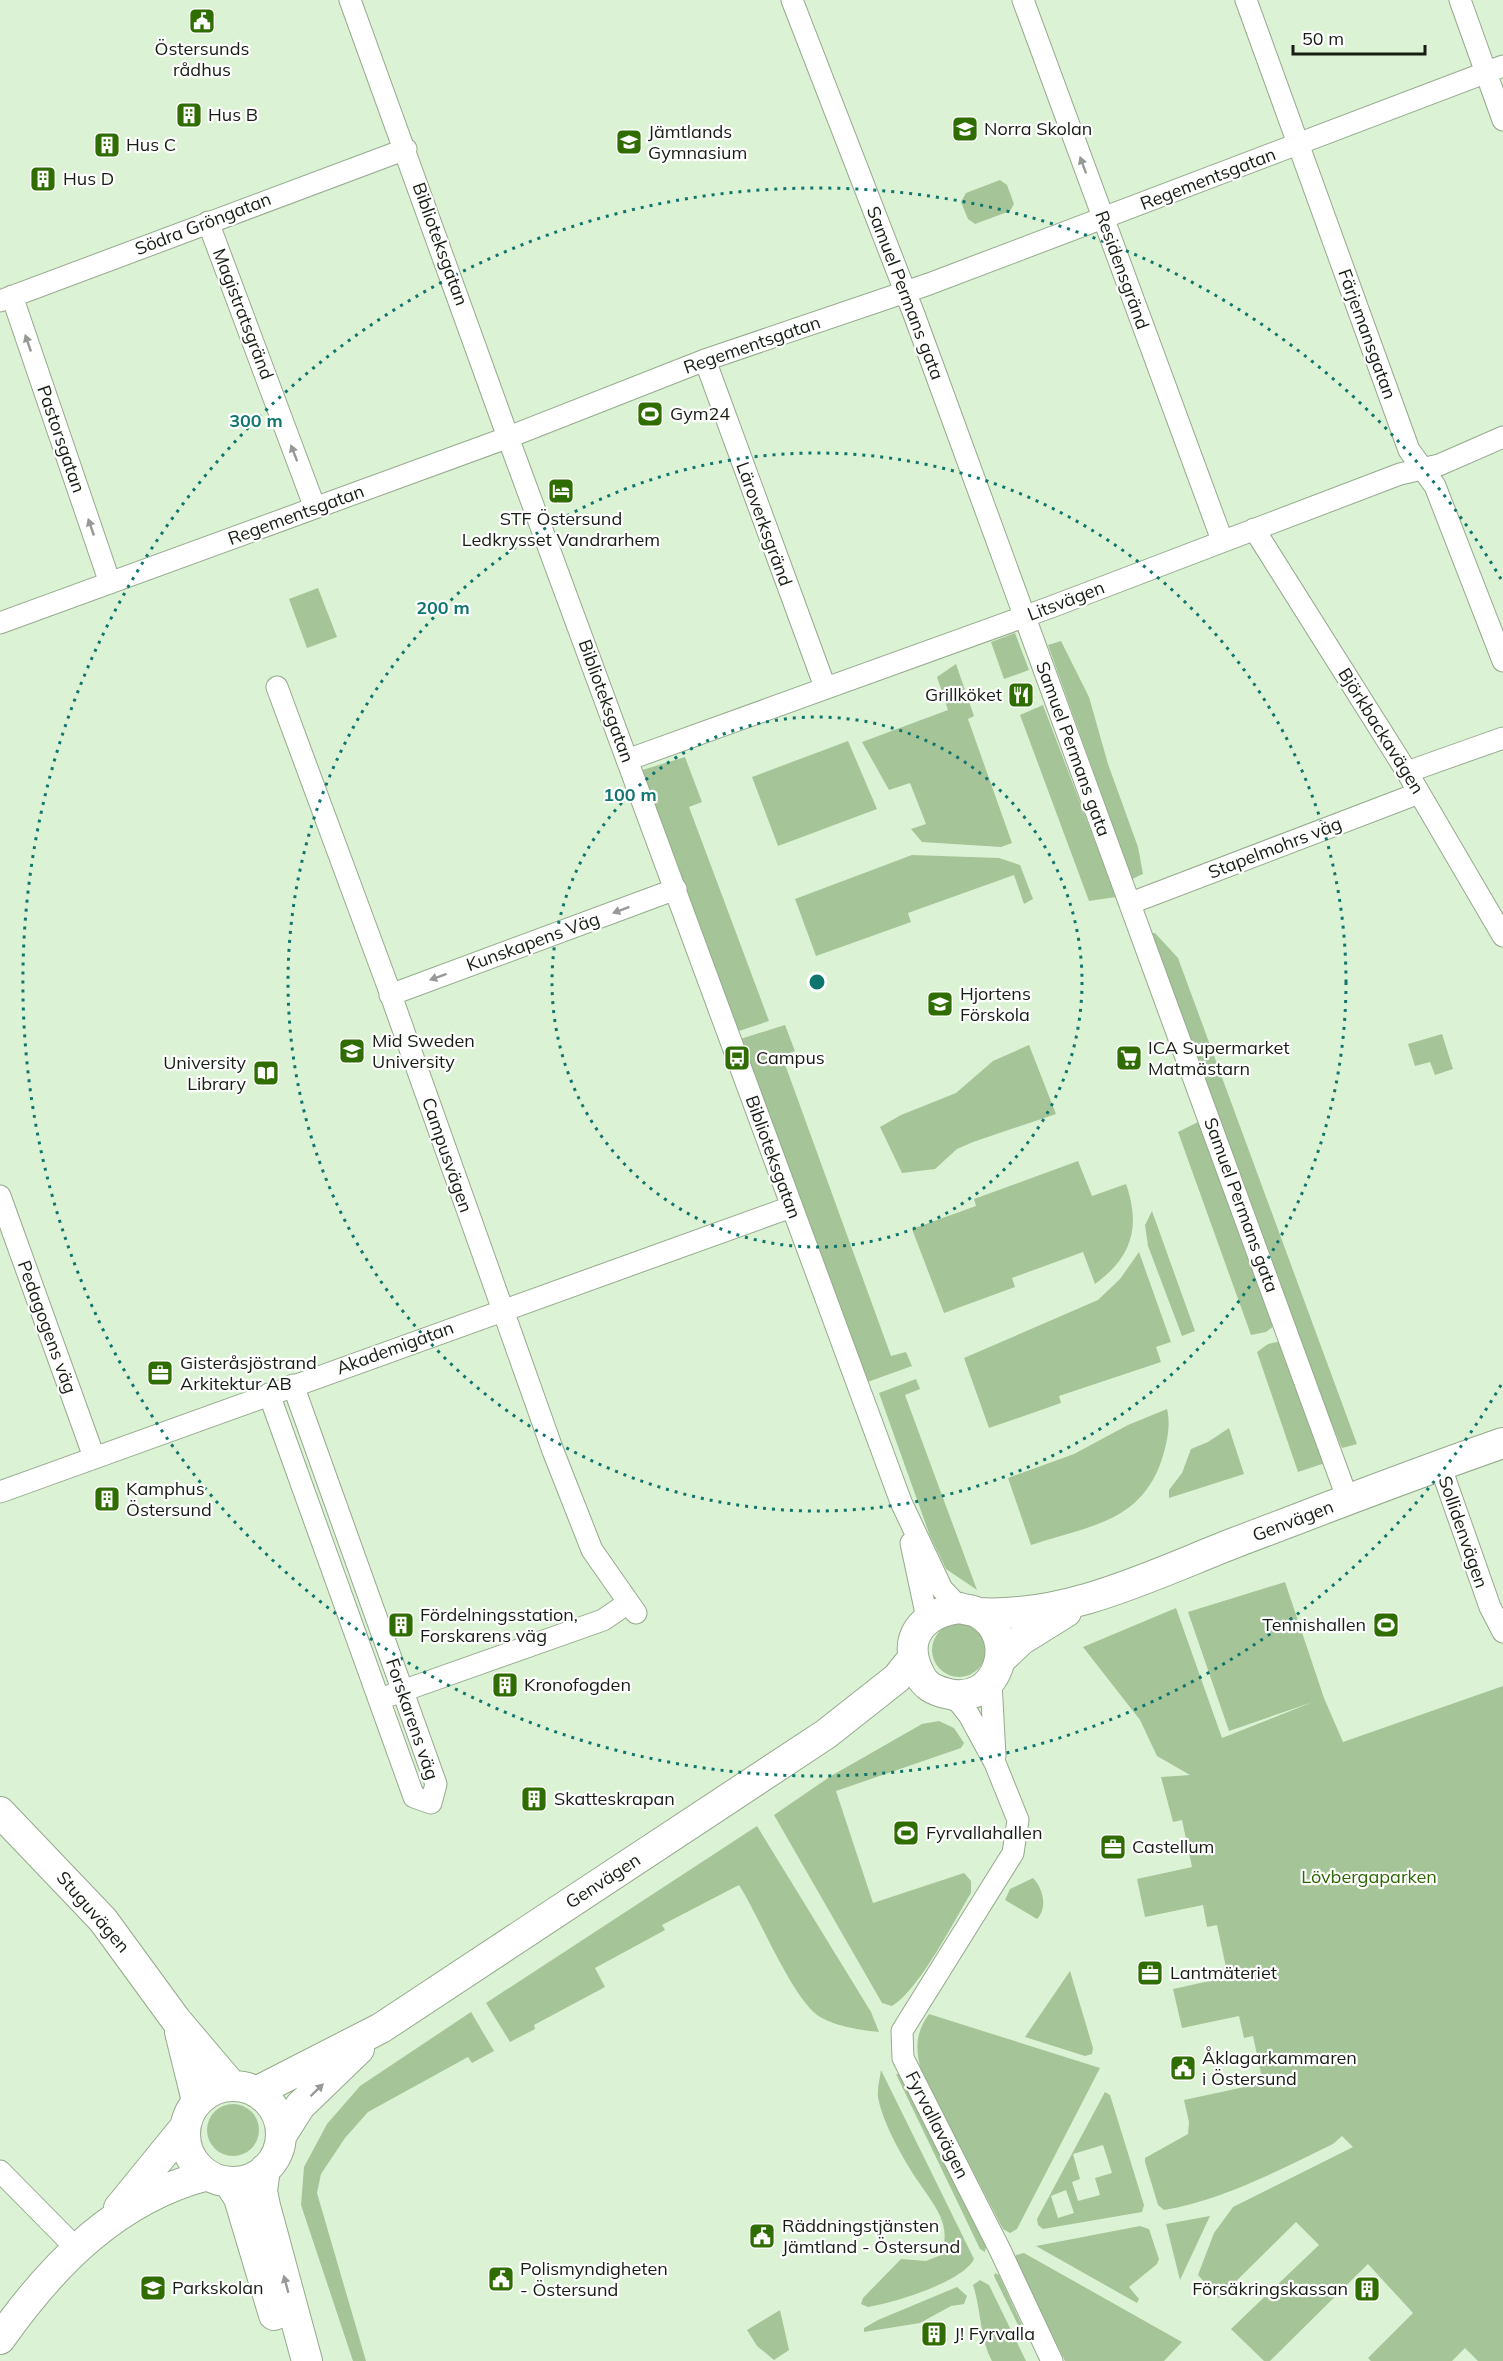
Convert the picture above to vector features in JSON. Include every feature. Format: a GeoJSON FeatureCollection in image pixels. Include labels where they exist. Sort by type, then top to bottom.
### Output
{"type":"FeatureCollection","features":[{"type":"Feature","properties":{"kind":"street","name":"Biblioteksgatan"},"geometry":{"type":"LineString","coordinates":[[350,0],[901,1502],[942,1589],[969,1611]]}},
{"type":"Feature","properties":{"kind":"street","name":"Residensgränd"},"geometry":{"type":"LineString","coordinates":[[1023,0],[1222,540]]}},
{"type":"Feature","properties":{"kind":"street","name":"Färjemansgatan"},"geometry":{"type":"LineString","coordinates":[[1246,0],[1409,450],[1435,486],[1503,661]]}},
{"type":"Feature","properties":{"kind":"street"},"geometry":{"type":"LineString","coordinates":[[1460,0],[1494,69],[1503,120]]}},
{"type":"Feature","properties":{"kind":"street","name":"Samuel Permans gata"},"geometry":{"type":"LineString","coordinates":[[798,2],[1131,903],[1348,1500]]}},
{"type":"Feature","properties":{"kind":"street","name":"Regementsgatan"},"geometry":{"type":"LineString","coordinates":[[0,623],[509,437],[705,360],[906,292],[1103,220],[1494,69]]}},
{"type":"Feature","properties":{"kind":"street","name":"Södra Gröngatan"},"geometry":{"type":"LineString","coordinates":[[6,298],[406,149]]}},
{"type":"Feature","properties":{"kind":"street","name":"Magistratsgränd"},"geometry":{"type":"LineString","coordinates":[[208,222],[315,508]]}},
{"type":"Feature","properties":{"kind":"street","name":"Pastorsgatan"},"geometry":{"type":"LineString","coordinates":[[6,298],[110,582]]}},
{"type":"Feature","properties":{"kind":"street","name":"Läroverksgränd"},"geometry":{"type":"LineString","coordinates":[[705,360],[825,687]]}},
{"type":"Feature","properties":{"kind":"street","name":"Litsvägen"},"geometry":{"type":"LineString","coordinates":[[627,760],[1024,617],[1222,540],[1421,467],[1439,465],[1503,437]]}},
{"type":"Feature","properties":{"kind":"street","name":"Björkbackavägen"},"geometry":{"type":"LineString","coordinates":[[1254,529],[1407,771],[1503,936]]}},
{"type":"Feature","properties":{"kind":"street","name":"Campusvägen"},"geometry":{"type":"LineString","coordinates":[[277,687],[390,995],[501,1310],[592,1550],[632,1608],[403,1690]]}},
{"type":"Feature","properties":{"kind":"street"},"geometry":{"type":"LineString","coordinates":[[1407,771],[1503,738]]}},
{"type":"Feature","properties":{"kind":"street","name":"Stapelmohrs väg"},"geometry":{"type":"LineString","coordinates":[[1131,903],[1419,793]]}},
{"type":"Feature","properties":{"kind":"street","name":"Kunskapens Väg"},"geometry":{"type":"LineString","coordinates":[[390,995],[676,889]]}},
{"type":"Feature","properties":{"kind":"street","name":"Pedagogens väg"},"geometry":{"type":"LineString","coordinates":[[0,1196],[94,1457]]}},
{"type":"Feature","properties":{"kind":"street","name":"Akademigatan"},"geometry":{"type":"LineString","coordinates":[[0,1492],[293,1384],[791,1207]]}},
{"type":"Feature","properties":{"kind":"street","name":"Forskarens väg"},"geometry":{"type":"LineString","coordinates":[[269,1394],[414,1797],[432,1803],[436,1784],[293,1384]]}},
{"type":"Feature","properties":{"kind":"street","name":"Genvägen"},"geometry":{"type":"LineString","coordinates":[[969,1611],[1012,1615],[1083,1601],[1503,1443]]}},
{"type":"Feature","properties":{"kind":"street","name":"Sollidenvägen"},"geometry":{"type":"LineString","coordinates":[[1440,1465],[1490,1607],[1503,1632]]}},
{"type":"Feature","properties":{"kind":"street"},"geometry":{"type":"LineString","coordinates":[[305,1493],[329,1485]]}},
{"type":"Feature","properties":{"kind":"street","name":"Biblioteksgatan"},"geometry":{"type":"LineString","coordinates":[[901,1502],[927,1618]]}},
{"type":"Feature","properties":{"kind":"street","name":"Genvägen"},"geometry":{"type":"LineString","coordinates":[[996,1671],[1021,1640],[1083,1601]]}},
{"type":"Feature","properties":{"kind":"street"},"geometry":{"type":"LineString","coordinates":[[944,1610],[969,1611],[991,1625],[998,1638],[996,1671],[974,1694],[943,1692],[920,1677],[913,1658],[919,1628],[927,1618],[944,1610]]}},
{"type":"Feature","properties":{"kind":"street","name":"Genvägen"},"geometry":{"type":"LineString","coordinates":[[244,2089],[381,2028],[826,1734],[897,1678],[913,1658]]}},
{"type":"Feature","properties":{"kind":"street","name":"Fyrvallavägen"},"geometry":{"type":"LineString","coordinates":[[995,1763],[996,1671]]}},
{"type":"Feature","properties":{"kind":"street"},"geometry":{"type":"LineString","coordinates":[[379,1699],[403,1690]]}},
{"type":"Feature","properties":{"kind":"street","name":"Genvägen"},"geometry":{"type":"LineString","coordinates":[[826,1734],[908,1696],[943,1692]]}},
{"type":"Feature","properties":{"kind":"street","name":"Fyrvallavägen"},"geometry":{"type":"LineString","coordinates":[[943,1692],[969,1715],[995,1763],[1018,1820],[1013,1853],[902,2031],[903,2058],[1000,2250],[1052,2361]]}},
{"type":"Feature","properties":{"kind":"street","name":"Stuguvägen"},"geometry":{"type":"LineString","coordinates":[[0,1812],[103,1920],[176,2020],[244,2089]]}},
{"type":"Feature","properties":{"kind":"street","name":"Stuguvägen"},"geometry":{"type":"LineString","coordinates":[[176,2020],[191,2114]]}},
{"type":"Feature","properties":{"kind":"street","name":"Genvägen"},"geometry":{"type":"LineString","coordinates":[[281,2136],[300,2106],[381,2028]]}},
{"type":"Feature","properties":{"kind":"street"},"geometry":{"type":"LineString","coordinates":[[0,2339],[22,2308],[76,2248],[110,2219],[167,2187],[218,2178],[248,2179],[265,2169],[276,2154],[281,2136],[278,2119],[270,2103],[244,2089],[213,2090],[191,2114],[110,2219]]}},
{"type":"Feature","properties":{"kind":"street"},"geometry":{"type":"LineString","coordinates":[[191,2114],[186,2145],[194,2162],[218,2178],[239,2198],[273,2314],[296,2361]]}},
{"type":"Feature","properties":{"kind":"street"},"geometry":{"type":"LineString","coordinates":[[265,2169],[262,2191],[265,2206],[307,2361]]}},
{"type":"Feature","properties":{"kind":"street"},"geometry":{"type":"LineString","coordinates":[[0,2171],[76,2248]]}},
{"type":"Feature","properties":{"kind":"green space"},"geometry":{"type":"Polygon","coordinates":[[[1000,180],[1007,185],[1014,204],[1010,211],[975,224],[968,219],[961,202],[966,193],[1000,180]]]}},
{"type":"Feature","properties":{"kind":"green space"},"geometry":{"type":"Polygon","coordinates":[[[318,588],[337,637],[307,648],[289,599],[318,588]]]}},
{"type":"Feature","properties":{"kind":"green space"},"geometry":{"type":"Polygon","coordinates":[[[1015,633],[1029,670],[1004,679],[991,642],[1015,633]]]}},
{"type":"Feature","properties":{"kind":"green space"},"geometry":{"type":"Polygon","coordinates":[[[1061,641],[1089,697],[1108,764],[1138,847],[1143,874],[1132,879],[1048,645],[1061,641]]]}},
{"type":"Feature","properties":{"kind":"green space"},"geometry":{"type":"Polygon","coordinates":[[[956,664],[974,716],[968,719],[1012,843],[1001,847],[922,842],[911,829],[926,824],[910,783],[889,790],[862,742],[948,710],[937,677],[956,664]]]}},
{"type":"Feature","properties":{"kind":"green space"},"geometry":{"type":"Polygon","coordinates":[[[1043,705],[1116,897],[1089,901],[1020,715],[1043,705]]]}},
{"type":"Feature","properties":{"kind":"green space"},"geometry":{"type":"Polygon","coordinates":[[[848,741],[877,809],[778,846],[752,777],[848,741]]]}},
{"type":"Feature","properties":{"kind":"green space"},"geometry":{"type":"Polygon","coordinates":[[[685,757],[702,802],[689,807],[769,1021],[739,1031],[639,771],[685,757]]]}},
{"type":"Feature","properties":{"kind":"green space"},"geometry":{"type":"Polygon","coordinates":[[[912,855],[999,858],[1020,865],[1033,899],[1024,904],[1014,875],[908,913],[911,922],[816,956],[795,899],[912,855]]]}},
{"type":"Feature","properties":{"kind":"green space"},"geometry":{"type":"Polygon","coordinates":[[[1155,933],[1178,958],[1357,1444],[1342,1448],[1308,1367],[1149,934],[1155,933]]]}},
{"type":"Feature","properties":{"kind":"green space"},"geometry":{"type":"Polygon","coordinates":[[[785,1025],[795,1051],[782,1056],[891,1356],[906,1352],[912,1366],[862,1384],[740,1039],[785,1025]]]}},
{"type":"Feature","properties":{"kind":"green space"},"geometry":{"type":"Polygon","coordinates":[[[1442,1034],[1453,1069],[1435,1075],[1430,1062],[1415,1066],[1408,1044],[1442,1034]]]}},
{"type":"Feature","properties":{"kind":"green space"},"geometry":{"type":"Polygon","coordinates":[[[1029,1045],[1056,1114],[957,1149],[935,1169],[902,1173],[880,1127],[901,1115],[956,1093],[993,1061],[1029,1045]]]}},
{"type":"Feature","properties":{"kind":"green space"},"geometry":{"type":"Polygon","coordinates":[[[1202,1120],[1278,1323],[1266,1332],[1251,1335],[1178,1132],[1202,1120]]]}},
{"type":"Feature","properties":{"kind":"green space"},"geometry":{"type":"Polygon","coordinates":[[[1078,1161],[1092,1196],[1126,1184],[1133,1214],[1133,1227],[1125,1252],[1118,1263],[1095,1284],[1083,1252],[1012,1278],[1015,1287],[944,1313],[912,1229],[976,1206],[974,1199],[1078,1161]]]}},
{"type":"Feature","properties":{"kind":"green space"},"geometry":{"type":"Polygon","coordinates":[[[1152,1211],[1195,1331],[1182,1336],[1148,1246],[1145,1225],[1152,1211]]]}},
{"type":"Feature","properties":{"kind":"green space"},"geometry":{"type":"Polygon","coordinates":[[[1139,1252],[1171,1342],[1156,1347],[1161,1362],[1059,1396],[1061,1403],[989,1428],[964,1358],[1098,1300],[1120,1279],[1139,1252]]]}},
{"type":"Feature","properties":{"kind":"green space"},"geometry":{"type":"Polygon","coordinates":[[[1282,1341],[1325,1463],[1298,1472],[1257,1352],[1268,1344],[1282,1341]]]}},
{"type":"Feature","properties":{"kind":"green space"},"geometry":{"type":"Polygon","coordinates":[[[916,1379],[920,1389],[905,1395],[977,1590],[946,1569],[930,1536],[879,1393],[916,1379]]]}},
{"type":"Feature","properties":{"kind":"green space"},"geometry":{"type":"Polygon","coordinates":[[[1167,1409],[1168,1434],[1162,1459],[1153,1480],[1141,1497],[1110,1519],[1031,1545],[1008,1478],[1074,1454],[1128,1425],[1167,1409]]]}},
{"type":"Feature","properties":{"kind":"green space"},"geometry":{"type":"Polygon","coordinates":[[[1229,1428],[1244,1474],[1169,1498],[1169,1490],[1182,1473],[1191,1449],[1208,1442],[1229,1428]]]}},
{"type":"Feature","properties":{"kind":"green space","name":"Lövbergaparken"},"geometry":{"type":"Polygon","coordinates":[[[1285,1582],[1324,1698],[1343,1742],[1503,1686],[1503,2361],[1478,2361],[1465,2348],[1452,2361],[1371,2361],[1368,2358],[1413,2313],[1368,2264],[1270,2361],[1264,2361],[1231,2329],[1319,2245],[1296,2222],[1219,2298],[1198,2275],[1214,2233],[1233,2207],[1353,2147],[1342,2136],[1333,2144],[1250,2183],[1208,2199],[1164,2210],[1158,2205],[1145,2162],[1145,2158],[1188,2134],[1189,2122],[1184,2100],[1263,2083],[1253,2036],[1244,2038],[1239,2016],[1182,2028],[1173,1989],[1228,1977],[1217,1925],[1207,1927],[1203,1905],[1145,1917],[1137,1879],[1192,1867],[1182,1820],[1173,1822],[1161,1777],[1190,1775],[1157,1756],[1140,1720],[1083,1647],[1176,1608],[1222,1738],[1313,1702],[1229,1731],[1188,1612],[1285,1582]]]}},
{"type":"Feature","properties":{"kind":"green space"},"geometry":{"type":"Polygon","coordinates":[[[959,1623],[969,1625],[978,1631],[984,1640],[986,1650],[984,1660],[978,1669],[969,1675],[959,1677],[949,1675],[940,1669],[934,1660],[932,1650],[934,1640],[940,1631],[949,1625],[959,1623]]]}},
{"type":"Feature","properties":{"kind":"green space"},"geometry":{"type":"Polygon","coordinates":[[[939,1721],[954,1728],[964,1743],[961,1748],[836,1791],[873,1903],[964,1873],[971,1881],[971,1893],[925,1970],[903,1997],[892,2006],[882,2003],[774,1815],[831,1776],[922,1724],[939,1721]]]}},
{"type":"Feature","properties":{"kind":"green space"},"geometry":{"type":"Polygon","coordinates":[[[757,1826],[871,2012],[879,2032],[855,2029],[831,2022],[817,2015],[807,2005],[786,1973],[739,1885],[662,1925],[665,1930],[595,1968],[605,1987],[534,2025],[535,2029],[510,2042],[486,2003],[757,1826]]]}},
{"type":"Feature","properties":{"kind":"green space"},"geometry":{"type":"Polygon","coordinates":[[[1033,1878],[1043,1898],[1042,1909],[1037,1919],[1005,1900],[1010,1889],[1033,1878]]]}},
{"type":"Feature","properties":{"kind":"green space"},"geometry":{"type":"Polygon","coordinates":[[[1070,1971],[1093,2048],[1092,2054],[1085,2056],[1025,2037],[1070,1971]]]}},
{"type":"Feature","properties":{"kind":"green space"},"geometry":{"type":"Polygon","coordinates":[[[471,2012],[494,2051],[472,2063],[468,2057],[368,2112],[345,2138],[321,2174],[317,2193],[366,2361],[353,2361],[301,2205],[304,2167],[327,2124],[360,2086],[471,2012]]]}},
{"type":"Feature","properties":{"kind":"green space"},"geometry":{"type":"Polygon","coordinates":[[[929,2014],[1100,2068],[1017,2229],[1010,2233],[1003,2229],[922,2073],[918,2057],[918,2042],[921,2028],[929,2014]]]}},
{"type":"Feature","properties":{"kind":"green space"},"geometry":{"type":"Polygon","coordinates":[[[881,2070],[974,2259],[967,2268],[942,2283],[910,2296],[868,2307],[861,2304],[863,2298],[901,2259],[926,2261],[941,2255],[945,2235],[937,2209],[901,2154],[884,2118],[878,2097],[881,2070]]]}},
{"type":"Feature","properties":{"kind":"green space"},"geometry":{"type":"Polygon","coordinates":[[[896,2074],[899,2074],[986,2246],[985,2252],[980,2249],[896,2074]]]}},
{"type":"Feature","properties":{"kind":"green space"},"geometry":{"type":"Polygon","coordinates":[[[1105,2092],[1110,2095],[1144,2205],[1142,2212],[1043,2229],[1038,2225],[1037,2219],[1105,2092]],[[1103,2145],[1073,2154],[1080,2179],[1072,2182],[1078,2201],[1100,2195],[1095,2178],[1112,2173],[1103,2145]],[[1066,2190],[1051,2196],[1058,2218],[1074,2213],[1066,2190]]]}},
{"type":"Feature","properties":{"kind":"green space"},"geometry":{"type":"Polygon","coordinates":[[[233,2104],[247,2108],[255,2116],[259,2130],[255,2144],[247,2152],[233,2156],[219,2152],[211,2144],[207,2130],[211,2116],[219,2108],[233,2104]]]}},
{"type":"Feature","properties":{"kind":"green space"},"geometry":{"type":"Polygon","coordinates":[[[1210,2216],[1180,2280],[1166,2224],[1210,2216]]]}},
{"type":"Feature","properties":{"kind":"green space"},"geometry":{"type":"Polygon","coordinates":[[[1140,2226],[1149,2229],[1159,2259],[1157,2264],[1129,2287],[1139,2299],[1137,2303],[1036,2246],[1140,2226]]]}},
{"type":"Feature","properties":{"kind":"green space"},"geometry":{"type":"Polygon","coordinates":[[[1024,2253],[1182,2342],[1164,2361],[1065,2361],[1015,2260],[1016,2255],[1024,2253]]]}},
{"type":"Feature","properties":{"kind":"green space"},"geometry":{"type":"Polygon","coordinates":[[[995,2273],[999,2275],[1025,2332],[1021,2331],[994,2276],[995,2273]]]}},
{"type":"Feature","properties":{"kind":"green space"},"geometry":{"type":"Polygon","coordinates":[[[980,2280],[989,2285],[1026,2361],[992,2361],[985,2343],[973,2285],[980,2280]]]}},
{"type":"Feature","properties":{"kind":"green space"},"geometry":{"type":"Polygon","coordinates":[[[957,2287],[967,2296],[964,2304],[951,2306],[920,2323],[864,2332],[864,2328],[878,2320],[957,2287]]]}},
{"type":"Feature","properties":{"kind":"green space"},"geometry":{"type":"Polygon","coordinates":[[[780,2310],[789,2350],[774,2360],[757,2346],[747,2330],[780,2310]]]}},
{"type":"Feature","properties":{"kind":"place","name":"Östersunds rådhus"},"geometry":{"type":"Point","coordinates":[202,21]}},
{"type":"Feature","properties":{"kind":"place","name":"Hus B"},"geometry":{"type":"Point","coordinates":[189,115]}},
{"type":"Feature","properties":{"kind":"place","name":"Norra Skolan"},"geometry":{"type":"Point","coordinates":[965,129]}},
{"type":"Feature","properties":{"kind":"place","name":"Jämtlands Gymnasium"},"geometry":{"type":"Point","coordinates":[629,142]}},
{"type":"Feature","properties":{"kind":"place","name":"Hus C"},"geometry":{"type":"Point","coordinates":[107,145]}},
{"type":"Feature","properties":{"kind":"place","name":"Hus D"},"geometry":{"type":"Point","coordinates":[43,179]}},
{"type":"Feature","properties":{"kind":"place","name":"Gym24"},"geometry":{"type":"Point","coordinates":[650,414]}},
{"type":"Feature","properties":{"kind":"place","name":"STF Östersund Ledkrysset Vandrarhem"},"geometry":{"type":"Point","coordinates":[561,491]}},
{"type":"Feature","properties":{"kind":"place","name":"Grillköket"},"geometry":{"type":"Point","coordinates":[1021,695]}},
{"type":"Feature","properties":{"kind":"place","name":"Hjortens Förskola"},"geometry":{"type":"Point","coordinates":[940,1004]}},
{"type":"Feature","properties":{"kind":"place","name":"Mid Sweden University"},"geometry":{"type":"Point","coordinates":[352,1051]}},
{"type":"Feature","properties":{"kind":"place","name":"Campus"},"geometry":{"type":"Point","coordinates":[737,1058]}},
{"type":"Feature","properties":{"kind":"place","name":"ICA Supermarket Matmästarn"},"geometry":{"type":"Point","coordinates":[1129,1058]}},
{"type":"Feature","properties":{"kind":"place","name":"University Library"},"geometry":{"type":"Point","coordinates":[266,1073]}},
{"type":"Feature","properties":{"kind":"place","name":"Gisteråsjöstrand Arkitektur AB"},"geometry":{"type":"Point","coordinates":[160,1373]}},
{"type":"Feature","properties":{"kind":"place","name":"Kamphus Östersund"},"geometry":{"type":"Point","coordinates":[107,1499]}},
{"type":"Feature","properties":{"kind":"place","name":"Fördelningsstation, Forskarens väg"},"geometry":{"type":"Point","coordinates":[401,1625]}},
{"type":"Feature","properties":{"kind":"place","name":"Tennishallen"},"geometry":{"type":"Point","coordinates":[1386,1625]}},
{"type":"Feature","properties":{"kind":"place","name":"Kronofogden"},"geometry":{"type":"Point","coordinates":[505,1685]}},
{"type":"Feature","properties":{"kind":"place","name":"Skatteskrapan"},"geometry":{"type":"Point","coordinates":[534,1799]}},
{"type":"Feature","properties":{"kind":"place","name":"Fyrvallahallen"},"geometry":{"type":"Point","coordinates":[906,1833]}},
{"type":"Feature","properties":{"kind":"place","name":"Castellum"},"geometry":{"type":"Point","coordinates":[1113,1847]}},
{"type":"Feature","properties":{"kind":"place","name":"Lantmäteriet"},"geometry":{"type":"Point","coordinates":[1150,1973]}},
{"type":"Feature","properties":{"kind":"place","name":"Åklagarkammaren i Östersund"},"geometry":{"type":"Point","coordinates":[1183,2068]}},
{"type":"Feature","properties":{"kind":"place","name":"Räddningstjänsten Jämtland - Östersund"},"geometry":{"type":"Point","coordinates":[762,2236]}},
{"type":"Feature","properties":{"kind":"place","name":"Polismyndigheten - Östersund"},"geometry":{"type":"Point","coordinates":[501,2279]}},
{"type":"Feature","properties":{"kind":"place","name":"Parkskolan"},"geometry":{"type":"Point","coordinates":[153,2288]}},
{"type":"Feature","properties":{"kind":"place","name":"Försäkringskassan"},"geometry":{"type":"Point","coordinates":[1367,2289]}},
{"type":"Feature","properties":{"kind":"place","name":"J! Fyrvalla"},"geometry":{"type":"Point","coordinates":[934,2334]}}]}
